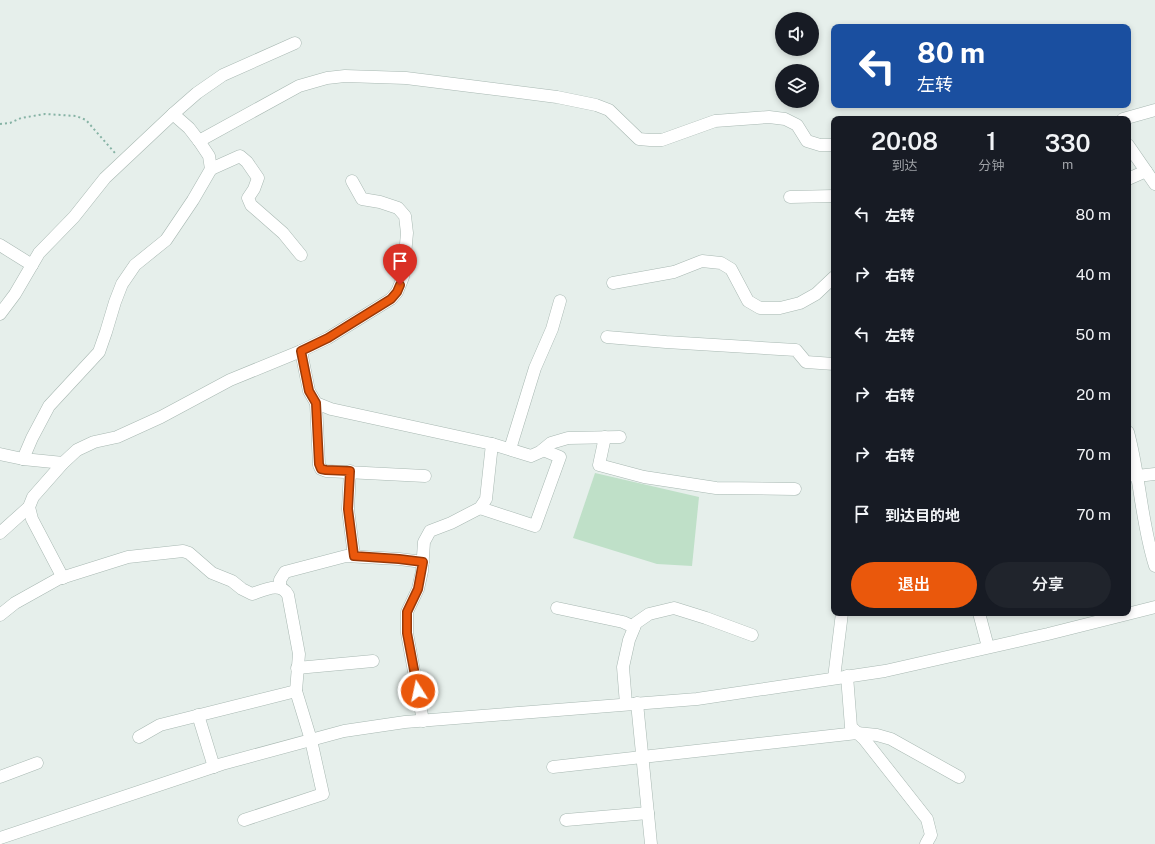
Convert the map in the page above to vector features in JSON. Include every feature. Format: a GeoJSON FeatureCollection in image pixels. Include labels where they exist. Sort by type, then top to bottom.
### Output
{"type":"FeatureCollection","features":[{"type":"Feature","properties":{"kind":"street"},"geometry":{"type":"LineString","coordinates":[[0,314],[15,294],[39,253],[74,217],[105,178],[173,114],[197,93],[224,75],[295,43]]}},
{"type":"Feature","properties":{"kind":"street"},"geometry":{"type":"LineString","coordinates":[[199,142],[299,86],[327,78],[345,76],[406,78],[557,97],[596,104],[609,110],[639,139],[662,140],[715,121],[769,117],[785,119],[797,125],[807,141],[820,145],[831,146]]}},
{"type":"Feature","properties":{"kind":"street"},"geometry":{"type":"LineString","coordinates":[[1131,117],[1155,110]]}},
{"type":"Feature","properties":{"kind":"street"},"geometry":{"type":"LineString","coordinates":[[23,459],[49,406],[99,352],[122,284],[136,265],[166,240],[193,200],[211,169],[210,156],[189,128],[173,114]]}},
{"type":"Feature","properties":{"kind":"street"},"geometry":{"type":"LineString","coordinates":[[1131,149],[1155,184]]}},
{"type":"Feature","properties":{"kind":"street"},"geometry":{"type":"LineString","coordinates":[[211,169],[240,156],[247,162],[258,178],[254,189],[248,198],[251,206],[283,233],[302,255]]}},
{"type":"Feature","properties":{"kind":"street"},"geometry":{"type":"LineString","coordinates":[[1131,177],[1146,170]]}},
{"type":"Feature","properties":{"kind":"street"},"geometry":{"type":"LineString","coordinates":[[0,533],[29,507],[33,497],[76,450],[94,442],[117,437],[161,417],[230,380],[301,351],[328,338],[391,299],[397,292],[403,277],[407,233],[405,216],[398,208],[380,202],[362,199],[352,180]]}},
{"type":"Feature","properties":{"kind":"street"},"geometry":{"type":"LineString","coordinates":[[790,197],[831,196]]}},
{"type":"Feature","properties":{"kind":"street"},"geometry":{"type":"LineString","coordinates":[[0,245],[32,265]]}},
{"type":"Feature","properties":{"kind":"street"},"geometry":{"type":"LineString","coordinates":[[612,283],[674,272],[702,261],[721,263],[731,269],[748,301],[760,308],[780,308],[800,303],[816,294],[831,280]]}},
{"type":"Feature","properties":{"kind":"street"},"geometry":{"type":"LineString","coordinates":[[510,449],[535,368],[552,329],[560,301]]}},
{"type":"Feature","properties":{"kind":"street"},"geometry":{"type":"LineString","coordinates":[[606,337],[796,350],[806,362],[831,364]]}},
{"type":"Feature","properties":{"kind":"street"},"geometry":{"type":"LineString","coordinates":[[301,351],[309,391],[316,403],[319,464],[321,469],[425,476]]}},
{"type":"Feature","properties":{"kind":"street"},"geometry":{"type":"LineString","coordinates":[[316,403],[332,409],[492,444],[531,456],[543,450],[552,443],[568,438],[620,437]]}},
{"type":"Feature","properties":{"kind":"street"},"geometry":{"type":"LineString","coordinates":[[605,437],[599,465],[644,477],[716,488],[795,489]]}},
{"type":"Feature","properties":{"kind":"street"},"geometry":{"type":"LineString","coordinates":[[1131,443],[1133,450],[1132,475],[1152,543],[1155,566]]}},
{"type":"Feature","properties":{"kind":"street"},"geometry":{"type":"LineString","coordinates":[[423,721],[407,633],[407,612],[418,589],[423,562],[424,542],[430,531],[451,523],[480,508],[486,500],[492,444]]}},
{"type":"Feature","properties":{"kind":"street"},"geometry":{"type":"LineString","coordinates":[[480,508],[535,526],[560,456],[543,450]]}},
{"type":"Feature","properties":{"kind":"street"},"geometry":{"type":"LineString","coordinates":[[0,454],[23,459],[63,463]]}},
{"type":"Feature","properties":{"kind":"street"},"geometry":{"type":"LineString","coordinates":[[350,471],[348,509],[354,556]]}},
{"type":"Feature","properties":{"kind":"street"},"geometry":{"type":"LineString","coordinates":[[1132,475],[1155,474]]}},
{"type":"Feature","properties":{"kind":"street"},"geometry":{"type":"LineString","coordinates":[[29,507],[32,519],[63,578]]}},
{"type":"Feature","properties":{"kind":"street"},"geometry":{"type":"LineString","coordinates":[[0,615],[15,603],[63,578],[128,557],[183,550],[189,553],[212,573],[232,580],[242,589],[252,594],[268,588],[280,587],[286,590],[299,654],[296,691],[311,740],[323,794],[244,820]]}},
{"type":"Feature","properties":{"kind":"street"},"geometry":{"type":"LineString","coordinates":[[280,587],[280,580],[285,572],[346,556],[423,562]]}},
{"type":"Feature","properties":{"kind":"street"},"geometry":{"type":"LineString","coordinates":[[1131,613],[1155,607]]}},
{"type":"Feature","properties":{"kind":"street"},"geometry":{"type":"LineString","coordinates":[[557,608],[623,622],[634,628]]}},
{"type":"Feature","properties":{"kind":"street"},"geometry":{"type":"LineString","coordinates":[[651,844],[643,757],[623,667],[629,640],[636,623],[649,614],[674,608],[752,635]]}},
{"type":"Feature","properties":{"kind":"street"},"geometry":{"type":"LineString","coordinates":[[834,678],[842,616]]}},
{"type":"Feature","properties":{"kind":"street"},"geometry":{"type":"LineString","coordinates":[[981,616],[988,647]]}},
{"type":"Feature","properties":{"kind":"street"},"geometry":{"type":"LineString","coordinates":[[0,838],[214,766],[344,730],[423,721],[697,698],[885,671],[1117,616]]}},
{"type":"Feature","properties":{"kind":"street"},"geometry":{"type":"LineString","coordinates":[[298,668],[373,661]]}},
{"type":"Feature","properties":{"kind":"street"},"geometry":{"type":"LineString","coordinates":[[847,676],[851,727],[864,739],[927,819],[931,835],[926,844]]}},
{"type":"Feature","properties":{"kind":"street"},"geometry":{"type":"LineString","coordinates":[[139,737],[160,725],[296,691]]}},
{"type":"Feature","properties":{"kind":"street"},"geometry":{"type":"LineString","coordinates":[[198,715],[214,766]]}},
{"type":"Feature","properties":{"kind":"street"},"geometry":{"type":"LineString","coordinates":[[552,767],[857,733],[877,735],[891,739],[958,777]]}},
{"type":"Feature","properties":{"kind":"street"},"geometry":{"type":"LineString","coordinates":[[0,777],[37,763]]}},
{"type":"Feature","properties":{"kind":"street"},"geometry":{"type":"LineString","coordinates":[[566,820],[648,813]]}},
{"type":"Feature","properties":{"kind":"path"},"geometry":{"type":"LineString","coordinates":[[0,124],[10,123],[21,118],[45,114],[76,116],[86,120],[123,161]]}},
{"type":"Feature","properties":{"kind":"green space"},"geometry":{"type":"Polygon","coordinates":[[[595,473],[699,497],[692,566],[657,564],[573,538],[595,473]]]}},
{"type":"Feature","properties":{"kind":"route"},"geometry":{"type":"LineString","coordinates":[[400,285],[397,292],[391,299],[328,338],[301,351],[309,391],[316,403],[319,464],[321,469],[350,471],[348,509],[354,556],[423,562],[418,589],[407,612],[407,633],[418,691]]}}]}
